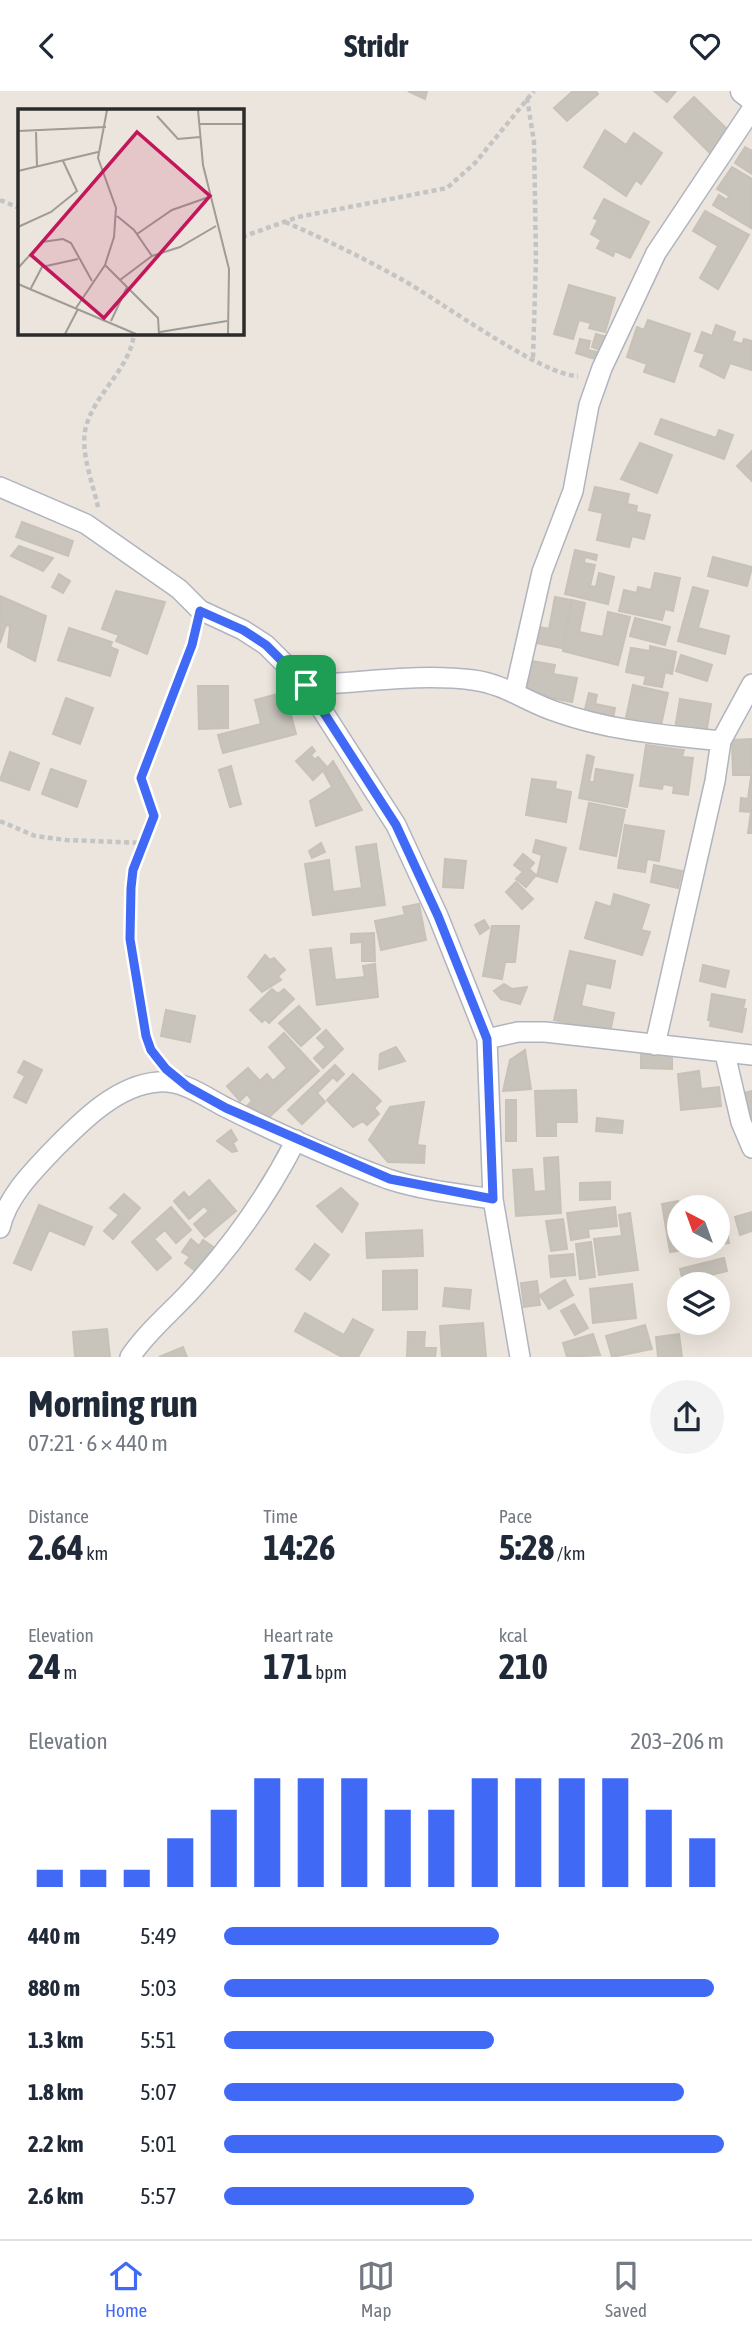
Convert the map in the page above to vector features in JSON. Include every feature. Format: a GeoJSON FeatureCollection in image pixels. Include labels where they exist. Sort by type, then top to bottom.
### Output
{"type":"FeatureCollection","features":[{"type":"Feature","properties":{"kind":"street"},"geometry":{"type":"LineString","coordinates":[[743,91],[752,98]]}},
{"type":"Feature","properties":{"kind":"street"},"geometry":{"type":"LineString","coordinates":[[515,691],[539,583],[573,491],[589,405],[602,368],[656,253],[752,109]]}},
{"type":"Feature","properties":{"kind":"street"},"geometry":{"type":"LineString","coordinates":[[0,487],[57,509],[101,533],[179,589],[200,611],[243,630],[266,645],[306,685],[396,825],[433,904],[487,1039],[493,1199],[520,1357]]}},
{"type":"Feature","properties":{"kind":"street"},"geometry":{"type":"LineString","coordinates":[[306,685],[444,678],[475,680],[515,691],[554,712],[610,728],[721,741]]}},
{"type":"Feature","properties":{"kind":"street"},"geometry":{"type":"LineString","coordinates":[[654,1045],[715,781],[721,741],[752,684]]}},
{"type":"Feature","properties":{"kind":"street"},"geometry":{"type":"LineString","coordinates":[[487,1039],[518,1032],[545,1032],[752,1055]]}},
{"type":"Feature","properties":{"kind":"street"},"geometry":{"type":"LineString","coordinates":[[725,1053],[741,1122],[752,1147]]}},
{"type":"Feature","properties":{"kind":"street"},"geometry":{"type":"LineString","coordinates":[[0,1229],[11,1201],[45,1159],[111,1099],[144,1084],[162,1081],[188,1087],[296,1140],[390,1179],[493,1199]]}},
{"type":"Feature","properties":{"kind":"street"},"geometry":{"type":"LineString","coordinates":[[130,1357],[146,1335],[197,1284],[258,1204],[296,1140]]}},
{"type":"Feature","properties":{"kind":"path"},"geometry":{"type":"LineString","coordinates":[[243,237],[285,222],[447,188],[475,163],[534,91]]}},
{"type":"Feature","properties":{"kind":"path"},"geometry":{"type":"LineString","coordinates":[[527,98],[534,142],[536,258],[533,359]]}},
{"type":"Feature","properties":{"kind":"path"},"geometry":{"type":"LineString","coordinates":[[0,199],[18,208]]}},
{"type":"Feature","properties":{"kind":"path"},"geometry":{"type":"LineString","coordinates":[[285,222],[399,278],[533,359],[568,376],[602,368]]}},
{"type":"Feature","properties":{"kind":"path"},"geometry":{"type":"LineString","coordinates":[[101,533],[85,450],[85,432],[90,415],[120,366],[134,334]]}},
{"type":"Feature","properties":{"kind":"path"},"geometry":{"type":"LineString","coordinates":[[188,1087],[166,1069],[151,1050],[146,1036],[130,939],[133,870],[154,816],[141,778],[192,645],[200,611]]}},
{"type":"Feature","properties":{"kind":"path"},"geometry":{"type":"LineString","coordinates":[[0,821],[45,837],[145,843]]}},
{"type":"Feature","properties":{"kind":"building"},"geometry":{"type":"Polygon","coordinates":[[[408,91],[427,91],[425,99],[408,91]]]}},
{"type":"Feature","properties":{"kind":"building"},"geometry":{"type":"Polygon","coordinates":[[[573,91],[596,91],[598,94],[567,121],[554,108],[573,91]]]}},
{"type":"Feature","properties":{"kind":"building"},"geometry":{"type":"Polygon","coordinates":[[[654,91],[676,91],[667,102],[654,91]]]}},
{"type":"Feature","properties":{"kind":"building"},"geometry":{"type":"Polygon","coordinates":[[[694,97],[732,134],[711,154],[674,117],[694,97]]]}},
{"type":"Feature","properties":{"kind":"building"},"geometry":{"type":"Polygon","coordinates":[[[605,130],[626,145],[634,133],[662,153],[641,184],[636,180],[626,196],[584,167],[605,130]]]}},
{"type":"Feature","properties":{"kind":"building"},"geometry":{"type":"Polygon","coordinates":[[[745,147],[752,151],[752,174],[735,163],[745,147]]]}},
{"type":"Feature","properties":{"kind":"building"},"geometry":{"type":"Polygon","coordinates":[[[732,167],[752,179],[751,228],[713,205],[719,195],[727,200],[729,196],[717,189],[732,167]]]}},
{"type":"Feature","properties":{"kind":"building"},"geometry":{"type":"Polygon","coordinates":[[[604,199],[649,222],[630,258],[615,251],[613,256],[597,248],[601,240],[591,234],[598,220],[594,218],[604,199]]]}},
{"type":"Feature","properties":{"kind":"building"},"geometry":{"type":"Polygon","coordinates":[[[705,211],[749,235],[718,289],[700,278],[718,246],[693,231],[705,211]]]}},
{"type":"Feature","properties":{"kind":"building"},"geometry":{"type":"Polygon","coordinates":[[[569,285],[615,298],[605,332],[589,328],[591,323],[579,320],[573,339],[554,334],[569,285]]]}},
{"type":"Feature","properties":{"kind":"building"},"geometry":{"type":"Polygon","coordinates":[[[648,320],[690,334],[674,382],[644,372],[647,364],[627,357],[637,327],[644,330],[648,320]]]}},
{"type":"Feature","properties":{"kind":"building"},"geometry":{"type":"Polygon","coordinates":[[[716,325],[735,332],[732,341],[742,344],[744,339],[752,341],[751,370],[730,363],[724,378],[700,366],[705,354],[695,351],[702,332],[712,336],[716,325]]]}},
{"type":"Feature","properties":{"kind":"building"},"geometry":{"type":"Polygon","coordinates":[[[596,334],[607,337],[602,351],[592,347],[596,334]]]}},
{"type":"Feature","properties":{"kind":"building"},"geometry":{"type":"Polygon","coordinates":[[[580,339],[590,341],[588,350],[597,352],[595,359],[576,353],[580,339]]]}},
{"type":"Feature","properties":{"kind":"building"},"geometry":{"type":"Polygon","coordinates":[[[661,419],[716,438],[719,430],[733,435],[724,459],[655,434],[661,419]]]}},
{"type":"Feature","properties":{"kind":"building"},"geometry":{"type":"Polygon","coordinates":[[[640,443],[672,455],[657,493],[621,479],[640,443]]]}},
{"type":"Feature","properties":{"kind":"building"},"geometry":{"type":"Polygon","coordinates":[[[752,451],[752,481],[737,466],[752,451]]]}},
{"type":"Feature","properties":{"kind":"building"},"geometry":{"type":"Polygon","coordinates":[[[595,487],[629,494],[627,504],[637,506],[636,512],[650,515],[644,539],[632,536],[629,547],[597,540],[603,513],[589,510],[595,487]]]}},
{"type":"Feature","properties":{"kind":"building"},"geometry":{"type":"Polygon","coordinates":[[[22,522],[73,541],[68,556],[16,537],[22,522]]]}},
{"type":"Feature","properties":{"kind":"building"},"geometry":{"type":"Polygon","coordinates":[[[19,546],[53,558],[43,571],[11,556],[19,546]]]}},
{"type":"Feature","properties":{"kind":"building"},"geometry":{"type":"Polygon","coordinates":[[[575,550],[597,555],[596,560],[585,557],[584,563],[595,565],[590,586],[596,587],[599,573],[614,577],[608,604],[565,594],[575,550]]]}},
{"type":"Feature","properties":{"kind":"building"},"geometry":{"type":"Polygon","coordinates":[[[713,557],[752,567],[747,586],[708,576],[713,557]]]}},
{"type":"Feature","properties":{"kind":"building"},"geometry":{"type":"Polygon","coordinates":[[[655,573],[680,578],[673,611],[665,609],[662,620],[619,611],[624,590],[637,593],[638,587],[651,590],[655,573]]]}},
{"type":"Feature","properties":{"kind":"building"},"geometry":{"type":"Polygon","coordinates":[[[59,574],[70,581],[63,593],[52,587],[59,574]]]}},
{"type":"Feature","properties":{"kind":"building"},"geometry":{"type":"Polygon","coordinates":[[[693,587],[708,591],[698,628],[729,636],[725,654],[678,641],[693,587]]]}},
{"type":"Feature","properties":{"kind":"building"},"geometry":{"type":"Polygon","coordinates":[[[116,591],[165,602],[147,654],[116,641],[119,635],[102,629],[116,591]]]}},
{"type":"Feature","properties":{"kind":"building"},"geometry":{"type":"Polygon","coordinates":[[[0,596],[46,616],[35,661],[8,647],[10,626],[6,625],[0,643],[0,596]]]}},
{"type":"Feature","properties":{"kind":"building"},"geometry":{"type":"Polygon","coordinates":[[[555,597],[571,600],[562,648],[536,643],[539,627],[549,629],[555,597]]]}},
{"type":"Feature","properties":{"kind":"building"},"geometry":{"type":"Polygon","coordinates":[[[572,600],[585,603],[579,632],[603,637],[608,612],[630,617],[618,665],[563,651],[572,600]]]}},
{"type":"Feature","properties":{"kind":"building"},"geometry":{"type":"Polygon","coordinates":[[[635,618],[670,627],[665,645],[630,636],[635,618]]]}},
{"type":"Feature","properties":{"kind":"building"},"geometry":{"type":"Polygon","coordinates":[[[69,628],[112,642],[110,647],[118,650],[110,676],[58,660],[69,628]]]}},
{"type":"Feature","properties":{"kind":"building"},"geometry":{"type":"Polygon","coordinates":[[[650,646],[676,652],[672,674],[665,672],[662,687],[644,684],[646,676],[626,672],[631,648],[650,651],[650,646]]]}},
{"type":"Feature","properties":{"kind":"building"},"geometry":{"type":"Polygon","coordinates":[[[681,655],[712,665],[707,681],[676,671],[681,655]]]}},
{"type":"Feature","properties":{"kind":"building"},"geometry":{"type":"Polygon","coordinates":[[[532,661],[555,665],[553,674],[577,678],[572,702],[526,693],[532,661]]]}},
{"type":"Feature","properties":{"kind":"building"},"geometry":{"type":"Polygon","coordinates":[[[633,685],[668,693],[660,730],[625,722],[633,685]]]}},
{"type":"Feature","properties":{"kind":"building"},"geometry":{"type":"Polygon","coordinates":[[[198,686],[228,686],[228,728],[199,729],[198,686]]]}},
{"type":"Feature","properties":{"kind":"building"},"geometry":{"type":"Polygon","coordinates":[[[285,692],[296,734],[223,753],[218,735],[261,724],[255,700],[285,692]]]}},
{"type":"Feature","properties":{"kind":"building"},"geometry":{"type":"Polygon","coordinates":[[[589,693],[597,695],[595,704],[615,708],[613,719],[584,713],[589,693]]]}},
{"type":"Feature","properties":{"kind":"building"},"geometry":{"type":"Polygon","coordinates":[[[66,698],[93,708],[80,744],[53,734],[66,698]]]}},
{"type":"Feature","properties":{"kind":"building"},"geometry":{"type":"Polygon","coordinates":[[[680,699],[711,704],[706,734],[675,729],[680,699]]]}},
{"type":"Feature","properties":{"kind":"building"},"geometry":{"type":"Polygon","coordinates":[[[752,739],[752,775],[733,775],[732,740],[752,739]]]}},
{"type":"Feature","properties":{"kind":"building"},"geometry":{"type":"Polygon","coordinates":[[[646,745],[684,750],[682,757],[693,758],[688,795],[673,793],[674,786],[663,784],[662,789],[640,786],[646,745]]]}},
{"type":"Feature","properties":{"kind":"building"},"geometry":{"type":"Polygon","coordinates":[[[312,747],[315,751],[311,755],[315,760],[318,757],[327,767],[313,780],[296,761],[312,747]]]}},
{"type":"Feature","properties":{"kind":"building"},"geometry":{"type":"Polygon","coordinates":[[[10,752],[39,763],[29,790],[0,780],[10,752]]]}},
{"type":"Feature","properties":{"kind":"building"},"geometry":{"type":"Polygon","coordinates":[[[587,755],[594,757],[589,782],[594,782],[596,769],[633,775],[627,807],[579,798],[587,755]]]}},
{"type":"Feature","properties":{"kind":"building"},"geometry":{"type":"Polygon","coordinates":[[[333,761],[362,810],[316,826],[310,801],[332,787],[324,772],[333,761]]]}},
{"type":"Feature","properties":{"kind":"building"},"geometry":{"type":"Polygon","coordinates":[[[231,766],[241,804],[230,807],[219,770],[231,766]]]}},
{"type":"Feature","properties":{"kind":"building"},"geometry":{"type":"Polygon","coordinates":[[[51,769],[86,781],[77,807],[42,794],[51,769]]]}},
{"type":"Feature","properties":{"kind":"building"},"geometry":{"type":"Polygon","coordinates":[[[751,777],[752,833],[748,833],[751,812],[740,811],[741,798],[748,799],[751,777]]]}},
{"type":"Feature","properties":{"kind":"building"},"geometry":{"type":"Polygon","coordinates":[[[532,779],[556,782],[555,789],[571,792],[566,822],[526,815],[532,779]]]}},
{"type":"Feature","properties":{"kind":"building"},"geometry":{"type":"Polygon","coordinates":[[[589,803],[625,810],[616,856],[580,849],[589,803]]]}},
{"type":"Feature","properties":{"kind":"building"},"geometry":{"type":"Polygon","coordinates":[[[625,825],[664,831],[659,861],[647,859],[645,872],[618,868],[625,825]]]}},
{"type":"Feature","properties":{"kind":"building"},"geometry":{"type":"Polygon","coordinates":[[[536,840],[566,848],[557,882],[537,876],[542,855],[533,852],[536,840]]]}},
{"type":"Feature","properties":{"kind":"building"},"geometry":{"type":"Polygon","coordinates":[[[321,843],[325,852],[312,858],[309,851],[321,843]]]}},
{"type":"Feature","properties":{"kind":"building"},"geometry":{"type":"Polygon","coordinates":[[[376,844],[385,905],[313,915],[305,864],[329,860],[333,892],[362,888],[356,847],[376,844]]]}},
{"type":"Feature","properties":{"kind":"building"},"geometry":{"type":"Polygon","coordinates":[[[523,854],[534,863],[529,869],[536,875],[526,887],[516,879],[523,872],[514,865],[523,854]]]}},
{"type":"Feature","properties":{"kind":"building"},"geometry":{"type":"Polygon","coordinates":[[[445,859],[466,861],[463,888],[443,887],[445,859]]]}},
{"type":"Feature","properties":{"kind":"building"},"geometry":{"type":"Polygon","coordinates":[[[654,865],[682,871],[678,888],[651,882],[654,865]]]}},
{"type":"Feature","properties":{"kind":"building"},"geometry":{"type":"Polygon","coordinates":[[[516,882],[533,899],[522,909],[506,892],[516,882]]]}},
{"type":"Feature","properties":{"kind":"building"},"geometry":{"type":"Polygon","coordinates":[[[614,894],[649,905],[641,930],[650,932],[642,955],[585,938],[596,902],[611,907],[614,894]]]}},
{"type":"Feature","properties":{"kind":"building"},"geometry":{"type":"Polygon","coordinates":[[[419,904],[426,940],[381,950],[375,921],[405,915],[403,907],[419,904]]]}},
{"type":"Feature","properties":{"kind":"building"},"geometry":{"type":"Polygon","coordinates":[[[484,920],[489,928],[480,934],[475,925],[484,920]]]}},
{"type":"Feature","properties":{"kind":"building"},"geometry":{"type":"Polygon","coordinates":[[[492,926],[519,926],[515,962],[505,962],[502,979],[483,976],[492,926]]]}},
{"type":"Feature","properties":{"kind":"building"},"geometry":{"type":"Polygon","coordinates":[[[374,933],[375,961],[362,961],[362,942],[351,943],[351,934],[374,933]]]}},
{"type":"Feature","properties":{"kind":"building"},"geometry":{"type":"Polygon","coordinates":[[[331,948],[335,980],[365,977],[363,966],[375,964],[378,997],[317,1005],[310,950],[331,948]]]}},
{"type":"Feature","properties":{"kind":"building"},"geometry":{"type":"Polygon","coordinates":[[[570,951],[615,961],[610,988],[586,983],[581,1006],[614,1013],[610,1032],[554,1020],[570,951]]]}},
{"type":"Feature","properties":{"kind":"building"},"geometry":{"type":"Polygon","coordinates":[[[265,955],[270,960],[274,958],[285,970],[278,976],[281,980],[262,992],[248,977],[265,955]]]}},
{"type":"Feature","properties":{"kind":"building"},"geometry":{"type":"Polygon","coordinates":[[[703,965],[729,971],[725,987],[700,981],[703,965]]]}},
{"type":"Feature","properties":{"kind":"building"},"geometry":{"type":"Polygon","coordinates":[[[504,984],[512,989],[527,987],[520,1004],[501,999],[494,991],[504,984]]]}},
{"type":"Feature","properties":{"kind":"building"},"geometry":{"type":"Polygon","coordinates":[[[272,989],[278,994],[284,989],[294,999],[269,1023],[265,1019],[262,1022],[250,1010],[272,989]]]}},
{"type":"Feature","properties":{"kind":"building"},"geometry":{"type":"Polygon","coordinates":[[[712,994],[745,1000],[742,1032],[710,1026],[711,1020],[708,1020],[712,994]]]}},
{"type":"Feature","properties":{"kind":"building"},"geometry":{"type":"Polygon","coordinates":[[[299,1006],[320,1029],[301,1046],[279,1023],[299,1006]]]}},
{"type":"Feature","properties":{"kind":"building"},"geometry":{"type":"Polygon","coordinates":[[[166,1010],[195,1016],[190,1042],[161,1036],[166,1010]]]}},
{"type":"Feature","properties":{"kind":"building"},"geometry":{"type":"Polygon","coordinates":[[[326,1030],[343,1049],[323,1068],[314,1058],[326,1047],[317,1038],[326,1030]]]}},
{"type":"Feature","properties":{"kind":"building"},"geometry":{"type":"Polygon","coordinates":[[[284,1033],[319,1071],[266,1120],[246,1107],[252,1101],[247,1094],[240,1101],[227,1086],[248,1068],[260,1081],[267,1074],[273,1081],[287,1068],[269,1047],[284,1033]]]}},
{"type":"Feature","properties":{"kind":"building"},"geometry":{"type":"Polygon","coordinates":[[[396,1047],[405,1061],[379,1069],[380,1054],[396,1047]]]}},
{"type":"Feature","properties":{"kind":"building"},"geometry":{"type":"Polygon","coordinates":[[[525,1050],[531,1089],[503,1091],[510,1060],[525,1050]]]}},
{"type":"Feature","properties":{"kind":"building"},"geometry":{"type":"Polygon","coordinates":[[[641,1053],[672,1054],[672,1069],[641,1068],[641,1053]]]}},
{"type":"Feature","properties":{"kind":"building"},"geometry":{"type":"Polygon","coordinates":[[[24,1061],[42,1070],[26,1103],[14,1097],[25,1076],[18,1072],[24,1061]]]}},
{"type":"Feature","properties":{"kind":"building"},"geometry":{"type":"Polygon","coordinates":[[[335,1065],[344,1074],[337,1081],[333,1077],[317,1093],[325,1102],[302,1124],[288,1110],[335,1065]]]}},
{"type":"Feature","properties":{"kind":"building"},"geometry":{"type":"Polygon","coordinates":[[[699,1071],[701,1089],[719,1087],[721,1106],[681,1110],[678,1074],[699,1071]]]}},
{"type":"Feature","properties":{"kind":"building"},"geometry":{"type":"Polygon","coordinates":[[[353,1074],[381,1101],[374,1108],[379,1114],[367,1125],[363,1121],[353,1127],[327,1100],[353,1074]]]}},
{"type":"Feature","properties":{"kind":"building"},"geometry":{"type":"Polygon","coordinates":[[[576,1090],[577,1122],[556,1122],[556,1136],[537,1136],[535,1091],[576,1090]]]}},
{"type":"Feature","properties":{"kind":"building"},"geometry":{"type":"Polygon","coordinates":[[[752,1091],[752,1132],[744,1093],[752,1091]]]}},
{"type":"Feature","properties":{"kind":"building"},"geometry":{"type":"Polygon","coordinates":[[[506,1100],[516,1100],[516,1141],[506,1141],[506,1100]]]}},
{"type":"Feature","properties":{"kind":"building"},"geometry":{"type":"Polygon","coordinates":[[[424,1102],[417,1145],[425,1146],[424,1163],[388,1162],[369,1140],[390,1107],[424,1102]]]}},
{"type":"Feature","properties":{"kind":"building"},"geometry":{"type":"Polygon","coordinates":[[[597,1118],[623,1121],[622,1133],[596,1131],[597,1118]]]}},
{"type":"Feature","properties":{"kind":"building"},"geometry":{"type":"Polygon","coordinates":[[[231,1130],[237,1140],[233,1143],[237,1151],[232,1152],[217,1141],[231,1130]]]}},
{"type":"Feature","properties":{"kind":"building"},"geometry":{"type":"Polygon","coordinates":[[[558,1157],[561,1213],[516,1216],[513,1170],[532,1169],[534,1192],[546,1191],[544,1158],[558,1157]]]}},
{"type":"Feature","properties":{"kind":"building"},"geometry":{"type":"Polygon","coordinates":[[[209,1180],[236,1211],[205,1237],[194,1224],[209,1211],[204,1206],[189,1219],[174,1201],[184,1192],[189,1198],[209,1180]]]}},
{"type":"Feature","properties":{"kind":"building"},"geometry":{"type":"Polygon","coordinates":[[[610,1182],[610,1199],[580,1200],[580,1183],[610,1182]]]}},
{"type":"Feature","properties":{"kind":"building"},"geometry":{"type":"Polygon","coordinates":[[[341,1188],[358,1204],[342,1232],[317,1206],[341,1188]]]}},
{"type":"Feature","properties":{"kind":"building"},"geometry":{"type":"Polygon","coordinates":[[[124,1194],[140,1208],[113,1239],[104,1231],[119,1215],[110,1208],[124,1194]]]}},
{"type":"Feature","properties":{"kind":"building"},"geometry":{"type":"Polygon","coordinates":[[[667,1203],[667,1234],[662,1204],[667,1203]]]}},
{"type":"Feature","properties":{"kind":"building"},"geometry":{"type":"Polygon","coordinates":[[[39,1205],[92,1227],[84,1245],[49,1230],[31,1270],[14,1263],[39,1205]]]}},
{"type":"Feature","properties":{"kind":"building"},"geometry":{"type":"Polygon","coordinates":[[[171,1207],[191,1230],[176,1243],[165,1230],[154,1239],[171,1258],[157,1270],[132,1242],[171,1207]]]}},
{"type":"Feature","properties":{"kind":"building"},"geometry":{"type":"Polygon","coordinates":[[[615,1207],[617,1226],[588,1229],[589,1237],[571,1240],[567,1213],[615,1207]]]}},
{"type":"Feature","properties":{"kind":"building"},"geometry":{"type":"Polygon","coordinates":[[[752,1212],[752,1231],[740,1235],[735,1217],[752,1212]]]}},
{"type":"Feature","properties":{"kind":"building"},"geometry":{"type":"Polygon","coordinates":[[[630,1213],[638,1270],[599,1275],[594,1239],[622,1236],[619,1215],[630,1213]]]}},
{"type":"Feature","properties":{"kind":"building"},"geometry":{"type":"Polygon","coordinates":[[[563,1219],[567,1249],[551,1251],[546,1221],[563,1219]]]}},
{"type":"Feature","properties":{"kind":"building"},"geometry":{"type":"Polygon","coordinates":[[[422,1230],[423,1256],[367,1258],[366,1233],[422,1230]]]}},
{"type":"Feature","properties":{"kind":"building"},"geometry":{"type":"Polygon","coordinates":[[[191,1239],[199,1246],[203,1240],[216,1249],[198,1273],[185,1263],[190,1257],[182,1252],[191,1239]]]}},
{"type":"Feature","properties":{"kind":"building"},"geometry":{"type":"Polygon","coordinates":[[[591,1242],[595,1277],[580,1279],[576,1244],[591,1242]]]}},
{"type":"Feature","properties":{"kind":"building"},"geometry":{"type":"Polygon","coordinates":[[[315,1244],[329,1255],[310,1280],[296,1269],[315,1244]]]}},
{"type":"Feature","properties":{"kind":"building"},"geometry":{"type":"Polygon","coordinates":[[[573,1254],[575,1275],[551,1277],[549,1256],[573,1254]]]}},
{"type":"Feature","properties":{"kind":"building"},"geometry":{"type":"Polygon","coordinates":[[[724,1258],[727,1271],[681,1272],[680,1269],[724,1258]]]}},
{"type":"Feature","properties":{"kind":"building"},"geometry":{"type":"Polygon","coordinates":[[[417,1270],[417,1309],[383,1310],[383,1271],[417,1270]]]}},
{"type":"Feature","properties":{"kind":"building"},"geometry":{"type":"Polygon","coordinates":[[[565,1280],[573,1295],[549,1309],[540,1295],[565,1280]]]}},
{"type":"Feature","properties":{"kind":"building"},"geometry":{"type":"Polygon","coordinates":[[[537,1281],[540,1305],[524,1307],[521,1283],[537,1281]]]}},
{"type":"Feature","properties":{"kind":"building"},"geometry":{"type":"Polygon","coordinates":[[[632,1284],[636,1318],[593,1323],[590,1289],[632,1284]]]}},
{"type":"Feature","properties":{"kind":"building"},"geometry":{"type":"Polygon","coordinates":[[[445,1288],[471,1290],[469,1309],[443,1306],[445,1288]]]}},
{"type":"Feature","properties":{"kind":"building"},"geometry":{"type":"Polygon","coordinates":[[[574,1304],[588,1328],[575,1335],[561,1311],[574,1304]]]}},
{"type":"Feature","properties":{"kind":"building"},"geometry":{"type":"Polygon","coordinates":[[[305,1313],[344,1335],[353,1319],[373,1330],[358,1357],[342,1357],[295,1331],[305,1313]]]}},
{"type":"Feature","properties":{"kind":"building"},"geometry":{"type":"Polygon","coordinates":[[[483,1323],[486,1357],[442,1357],[440,1326],[483,1323]]]}},
{"type":"Feature","properties":{"kind":"building"},"geometry":{"type":"Polygon","coordinates":[[[645,1325],[652,1349],[612,1357],[606,1336],[645,1325]]]}},
{"type":"Feature","properties":{"kind":"building"},"geometry":{"type":"Polygon","coordinates":[[[107,1329],[110,1357],[75,1357],[73,1332],[107,1329]]]}},
{"type":"Feature","properties":{"kind":"building"},"geometry":{"type":"Polygon","coordinates":[[[408,1332],[425,1332],[424,1348],[436,1348],[435,1357],[407,1357],[408,1332]]]}},
{"type":"Feature","properties":{"kind":"building"},"geometry":{"type":"Polygon","coordinates":[[[593,1334],[600,1355],[567,1357],[563,1343],[593,1334]]]}},
{"type":"Feature","properties":{"kind":"building"},"geometry":{"type":"Polygon","coordinates":[[[679,1335],[682,1357],[658,1357],[656,1337],[679,1335]]]}},
{"type":"Feature","properties":{"kind":"building"},"geometry":{"type":"Polygon","coordinates":[[[183,1347],[187,1357],[159,1357],[183,1347]]]}},
{"type":"Feature","properties":{"kind":"route"},"geometry":{"type":"LineString","coordinates":[[200,611],[243,630],[266,645],[306,685],[396,825],[438,916],[487,1039],[493,1199],[440,1191],[390,1179],[296,1140],[226,1108],[188,1087],[166,1069],[151,1050],[146,1036],[130,939],[133,870],[154,816],[153,806],[141,778],[192,645],[200,611]]}}]}
